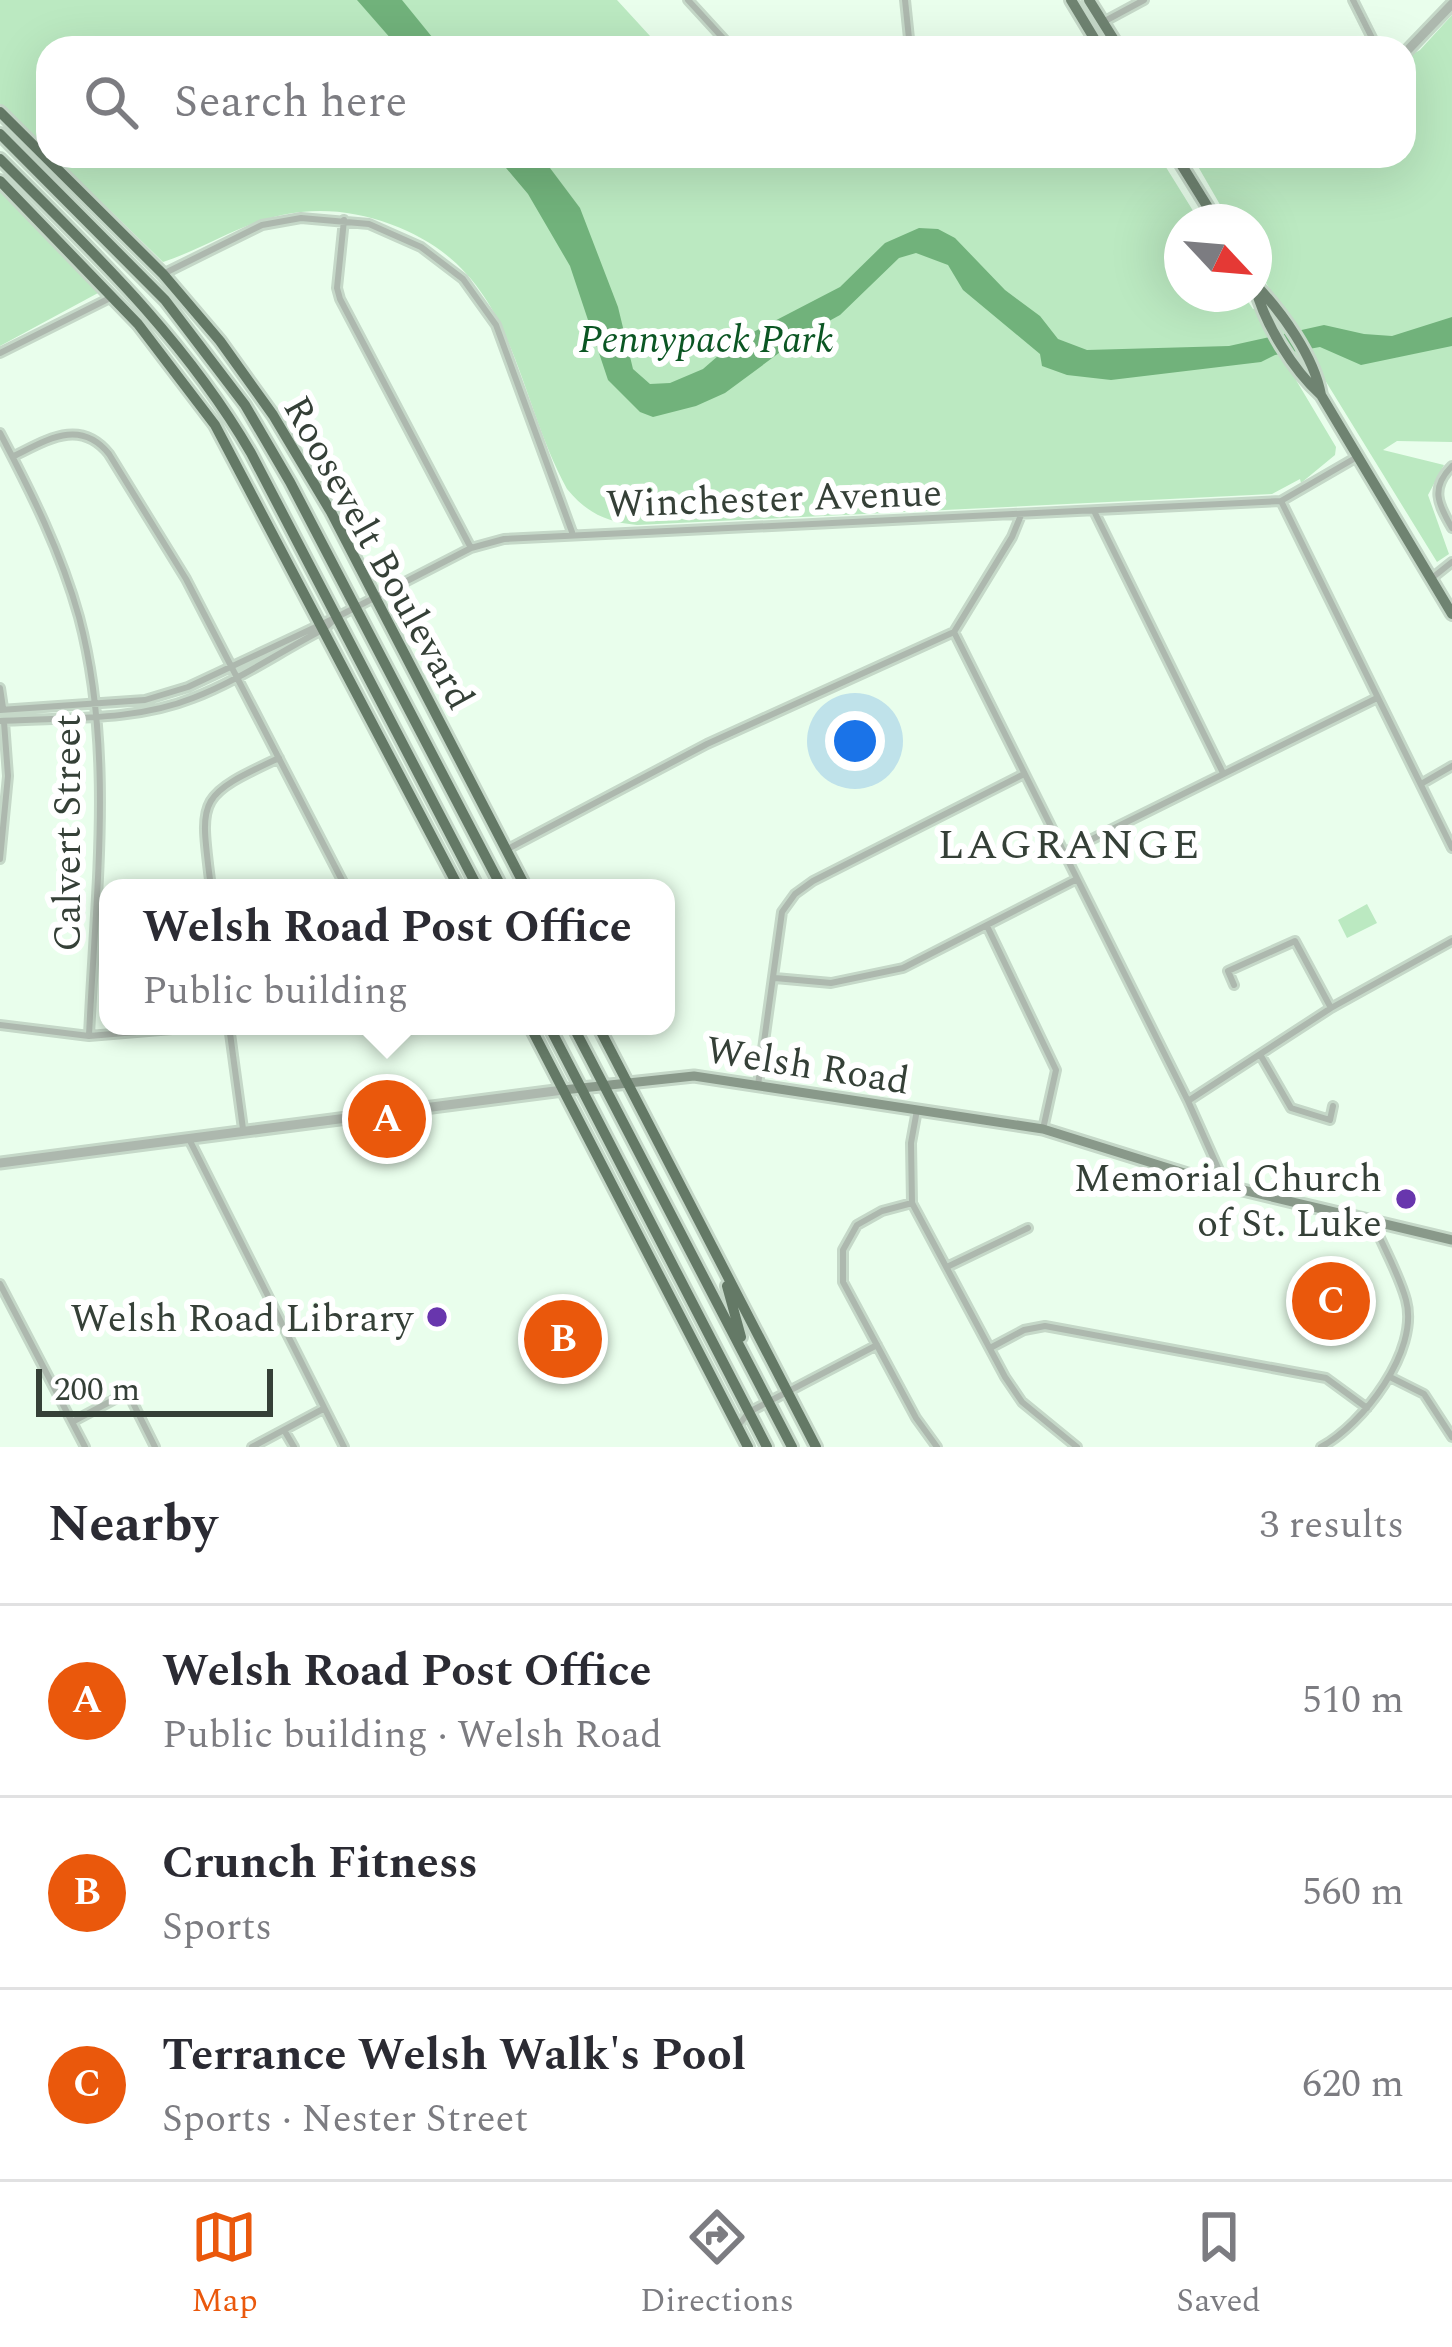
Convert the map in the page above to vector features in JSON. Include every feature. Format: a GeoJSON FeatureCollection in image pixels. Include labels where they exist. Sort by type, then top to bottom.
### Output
{"type":"FeatureCollection","features":[{"type":"Feature","properties":{"kind":"highway","name":"Roosevelt Boulevard"},"geometry":{"type":"LineString","coordinates":[[0,112],[36,146]]}},
{"type":"Feature","properties":{"kind":"highway","name":"Roosevelt Boulevard"},"geometry":{"type":"LineString","coordinates":[[0,134],[165,300],[233,387],[290,482],[497,879]]}},
{"type":"Feature","properties":{"kind":"highway","name":"Roosevelt Boulevard"},"geometry":{"type":"LineString","coordinates":[[0,159],[165,328],[240,434],[473,879]]}},
{"type":"Feature","properties":{"kind":"highway"},"geometry":{"type":"LineString","coordinates":[[51,168],[83,217]]}},
{"type":"Feature","properties":{"kind":"highway","name":"Roosevelt Boulevard"},"geometry":{"type":"LineString","coordinates":[[58,168],[164,274],[220,341],[285,434],[521,879]]}},
{"type":"Feature","properties":{"kind":"highway","name":"Roosevelt Boulevard"},"geometry":{"type":"LineString","coordinates":[[0,181],[178,372],[236,461],[453,879]]}},
{"type":"Feature","properties":{"kind":"highway"},"geometry":{"type":"LineString","coordinates":[[45,204],[86,269]]}},
{"type":"Feature","properties":{"kind":"highway"},"geometry":{"type":"LineString","coordinates":[[178,372],[240,434]]}},
{"type":"Feature","properties":{"kind":"highway"},"geometry":{"type":"LineString","coordinates":[[535,1035],[748,1447]]}},
{"type":"Feature","properties":{"kind":"highway"},"geometry":{"type":"LineString","coordinates":[[554,1035],[767,1447]]}},
{"type":"Feature","properties":{"kind":"highway"},"geometry":{"type":"LineString","coordinates":[[578,1035],[792,1447]]}},
{"type":"Feature","properties":{"kind":"highway"},"geometry":{"type":"LineString","coordinates":[[603,1035],[816,1447]]}},
{"type":"Feature","properties":{"kind":"highway"},"geometry":{"type":"LineString","coordinates":[[669,1258],[689,1332]]}},
{"type":"Feature","properties":{"kind":"highway"},"geometry":{"type":"LineString","coordinates":[[722,1266],[746,1358]]}},
{"type":"Feature","properties":{"kind":"main road"},"geometry":{"type":"LineString","coordinates":[[1071,0],[1093,36]]}},
{"type":"Feature","properties":{"kind":"main road"},"geometry":{"type":"LineString","coordinates":[[1089,0],[1111,36]]}},
{"type":"Feature","properties":{"kind":"main road"},"geometry":{"type":"LineString","coordinates":[[1183,168],[1205,204]]}},
{"type":"Feature","properties":{"kind":"main road"},"geometry":{"type":"LineString","coordinates":[[1271,312],[1452,614]]}},
{"type":"Feature","properties":{"kind":"main road","name":"Welsh Road"},"geometry":{"type":"LineString","coordinates":[[563,1090],[683,1075],[1043,1129],[1226,1186],[1452,1240]]}},
{"type":"Feature","properties":{"kind":"street"},"geometry":{"type":"LineString","coordinates":[[688,0],[721,36]]}},
{"type":"Feature","properties":{"kind":"street"},"geometry":{"type":"LineString","coordinates":[[905,0],[909,36]]}},
{"type":"Feature","properties":{"kind":"street"},"geometry":{"type":"LineString","coordinates":[[1102,22],[1144,0]]}},
{"type":"Feature","properties":{"kind":"street"},"geometry":{"type":"LineString","coordinates":[[1353,0],[1371,36]]}},
{"type":"Feature","properties":{"kind":"street"},"geometry":{"type":"LineString","coordinates":[[1416,42],[1452,4]]}},
{"type":"Feature","properties":{"kind":"street","name":"Winchester Avenue"},"geometry":{"type":"LineString","coordinates":[[164,274],[262,225],[301,218],[369,224],[422,247],[445,262],[480,301],[507,354],[572,532],[1281,500],[1357,457]]}},
{"type":"Feature","properties":{"kind":"street"},"geometry":{"type":"LineString","coordinates":[[344,220],[340,299],[471,548]]}},
{"type":"Feature","properties":{"kind":"street"},"geometry":{"type":"LineString","coordinates":[[0,353],[113,297]]}},
{"type":"Feature","properties":{"kind":"street","name":"Calvert Street"},"geometry":{"type":"LineString","coordinates":[[0,433],[47,528],[71,592],[96,715],[99,784],[89,1036]]}},
{"type":"Feature","properties":{"kind":"street"},"geometry":{"type":"LineString","coordinates":[[13,457],[55,435],[69,433],[102,446],[144,506],[341,879]]}},
{"type":"Feature","properties":{"kind":"street"},"geometry":{"type":"LineString","coordinates":[[1452,466],[1440,480],[1437,497],[1452,528]]}},
{"type":"Feature","properties":{"kind":"street"},"geometry":{"type":"LineString","coordinates":[[1281,500],[1452,848]]}},
{"type":"Feature","properties":{"kind":"street"},"geometry":{"type":"LineString","coordinates":[[1094,511],[1223,773]]}},
{"type":"Feature","properties":{"kind":"street"},"geometry":{"type":"LineString","coordinates":[[506,850],[707,744],[954,632],[1021,514]]}},
{"type":"Feature","properties":{"kind":"street"},"geometry":{"type":"LineString","coordinates":[[2,721],[130,714],[172,705],[196,697],[234,671],[471,548],[504,538],[572,532]]}},
{"type":"Feature","properties":{"kind":"street"},"geometry":{"type":"LineString","coordinates":[[1429,580],[1452,562]]}},
{"type":"Feature","properties":{"kind":"street"},"geometry":{"type":"LineString","coordinates":[[954,632],[1226,1186]]}},
{"type":"Feature","properties":{"kind":"street"},"geometry":{"type":"LineString","coordinates":[[2,710],[165,695],[234,671]]}},
{"type":"Feature","properties":{"kind":"street"},"geometry":{"type":"LineString","coordinates":[[0,688],[8,776],[0,859]]}},
{"type":"Feature","properties":{"kind":"street"},"geometry":{"type":"LineString","coordinates":[[1064,854],[1377,698]]}},
{"type":"Feature","properties":{"kind":"street"},"geometry":{"type":"LineString","coordinates":[[210,879],[202,822],[210,797],[224,784],[278,758]]}},
{"type":"Feature","properties":{"kind":"street"},"geometry":{"type":"LineString","coordinates":[[1420,784],[1452,766]]}},
{"type":"Feature","properties":{"kind":"street"},"geometry":{"type":"LineString","coordinates":[[758,1085],[782,912],[795,894],[1024,774]]}},
{"type":"Feature","properties":{"kind":"street"},"geometry":{"type":"LineString","coordinates":[[773,978],[831,983],[874,977],[940,952],[1077,879]]}},
{"type":"Feature","properties":{"kind":"street"},"geometry":{"type":"LineString","coordinates":[[987,926],[1056,1070],[1043,1129]]}},
{"type":"Feature","properties":{"kind":"street"},"geometry":{"type":"LineString","coordinates":[[1234,985],[1228,971],[1294,941],[1331,1008]]}},
{"type":"Feature","properties":{"kind":"street"},"geometry":{"type":"LineString","coordinates":[[1187,1101],[1331,1008],[1452,941]]}},
{"type":"Feature","properties":{"kind":"street"},"geometry":{"type":"LineString","coordinates":[[0,1025],[101,1035]]}},
{"type":"Feature","properties":{"kind":"street"},"geometry":{"type":"LineString","coordinates":[[230,1035],[243,1131]]}},
{"type":"Feature","properties":{"kind":"street"},"geometry":{"type":"LineString","coordinates":[[1261,1056],[1291,1108],[1330,1120],[1333,1106]]}},
{"type":"Feature","properties":{"kind":"street","name":"Welsh Road"},"geometry":{"type":"LineString","coordinates":[[0,1163],[563,1090]]}},
{"type":"Feature","properties":{"kind":"street"},"geometry":{"type":"LineString","coordinates":[[916,1110],[912,1202],[1005,1377],[1022,1402],[1077,1447]]}},
{"type":"Feature","properties":{"kind":"street"},"geometry":{"type":"LineString","coordinates":[[188,1139],[344,1447]]}},
{"type":"Feature","properties":{"kind":"street"},"geometry":{"type":"LineString","coordinates":[[912,1202],[857,1225],[843,1250],[843,1282],[916,1418],[937,1447]]}},
{"type":"Feature","properties":{"kind":"street"},"geometry":{"type":"LineString","coordinates":[[1321,1447],[1338,1438],[1367,1408],[1390,1377],[1402,1339],[1408,1303],[1373,1222]]}},
{"type":"Feature","properties":{"kind":"street"},"geometry":{"type":"LineString","coordinates":[[949,1266],[1028,1228]]}},
{"type":"Feature","properties":{"kind":"street"},"geometry":{"type":"LineString","coordinates":[[0,1284],[85,1447]]}},
{"type":"Feature","properties":{"kind":"street"},"geometry":{"type":"LineString","coordinates":[[992,1347],[1024,1330],[1045,1326],[1326,1378],[1367,1408]]}},
{"type":"Feature","properties":{"kind":"street"},"geometry":{"type":"LineString","coordinates":[[731,1413],[749,1412],[877,1345]]}},
{"type":"Feature","properties":{"kind":"street"},"geometry":{"type":"LineString","coordinates":[[1390,1377],[1424,1394],[1452,1437]]}},
{"type":"Feature","properties":{"kind":"street"},"geometry":{"type":"LineString","coordinates":[[72,1422],[132,1390]]}},
{"type":"Feature","properties":{"kind":"street"},"geometry":{"type":"LineString","coordinates":[[134,1403],[155,1447]]}},
{"type":"Feature","properties":{"kind":"street"},"geometry":{"type":"LineString","coordinates":[[252,1447],[323,1409]]}},
{"type":"Feature","properties":{"kind":"street"},"geometry":{"type":"LineString","coordinates":[[738,1426],[749,1412]]}},
{"type":"Feature","properties":{"kind":"street"},"geometry":{"type":"LineString","coordinates":[[284,1430],[294,1447]]}},
{"type":"Feature","properties":{"kind":"street"},"geometry":{"type":"LineString","coordinates":[[1338,1438],[1344,1447]]}},
{"type":"Feature","properties":{"kind":"green space"},"geometry":{"type":"Polygon","coordinates":[[[0,0],[617,0],[650,36],[36,36],[36,138],[0,104],[0,0]]]}},
{"type":"Feature","properties":{"kind":"green space","name":"Pennypack Park"},"geometry":{"type":"Polygon","coordinates":[[[1452,15],[1452,442],[1397,441],[1383,450],[1444,465],[1428,495],[1449,554],[1437,562],[1320,372],[1296,380],[1336,447],[1335,455],[1301,483],[1300,479],[1272,494],[637,525],[616,521],[590,510],[567,489],[506,336],[487,301],[464,271],[432,244],[377,220],[309,211],[251,224],[163,262],[66,168],[1166,168],[1189,204],[1164,204],[1164,312],[1272,312],[1272,303],[1277,302],[1272,293],[1272,204],[1220,204],[1199,168],[1416,168],[1416,52],[1452,15]]]}},
{"type":"Feature","properties":{"kind":"green space"},"geometry":{"type":"Polygon","coordinates":[[[0,191],[98,293],[0,346],[0,191]]]}},
{"type":"Feature","properties":{"kind":"green space"},"geometry":{"type":"Polygon","coordinates":[[[1367,904],[1377,923],[1347,938],[1338,920],[1367,904]]]}},
{"type":"Feature","properties":{"kind":"shaded area"},"geometry":{"type":"Polygon","coordinates":[[[357,0],[402,0],[431,36],[388,36],[357,0]]]}},
{"type":"Feature","properties":{"kind":"shaded area"},"geometry":{"type":"Polygon","coordinates":[[[506,168],[550,168],[580,208],[618,307],[633,369],[650,384],[670,383],[703,369],[734,342],[840,287],[885,243],[919,228],[938,229],[955,238],[1005,290],[1040,316],[1058,339],[1087,350],[1229,346],[1324,325],[1392,336],[1452,317],[1452,346],[1361,365],[1320,347],[1261,362],[1111,380],[1067,375],[1042,366],[1040,354],[963,290],[948,265],[916,253],[899,258],[840,315],[802,336],[725,393],[653,417],[640,412],[608,380],[570,266],[528,194],[506,168]]]}},
{"type":"Feature","properties":{"kind":"place","name":"Welsh Road Post Office"},"geometry":{"type":"Point","coordinates":[387,1119]}},
{"type":"Feature","properties":{"kind":"place","name":"Memorial Church of St. Luke"},"geometry":{"type":"Point","coordinates":[1406,1199]}},
{"type":"Feature","properties":{"kind":"place","name":"Terrance Welsh Walk's Pool"},"geometry":{"type":"Point","coordinates":[1331,1301]}},
{"type":"Feature","properties":{"kind":"place","name":"Welsh Road Library"},"geometry":{"type":"Point","coordinates":[437,1317]}},
{"type":"Feature","properties":{"kind":"place","name":"Crunch Fitness"},"geometry":{"type":"Point","coordinates":[563,1339]}},
{"type":"Feature","properties":{"kind":"district","name":"LAGRANGE"},"geometry":{"type":"Point","coordinates":[1070,843]}}]}
